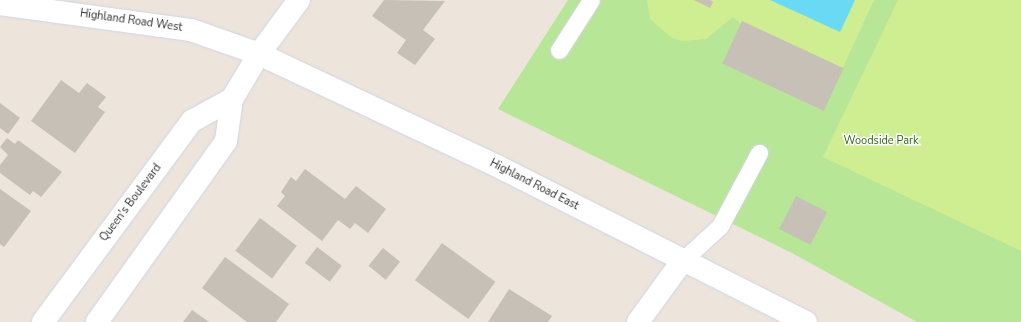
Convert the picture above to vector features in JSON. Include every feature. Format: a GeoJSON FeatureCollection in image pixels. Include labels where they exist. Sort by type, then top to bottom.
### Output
{"type":"FeatureCollection","features":[{"type":"Feature","properties":{"kind":"street"},"geometry":{"type":"LineString","coordinates":[[97,322],[226,141],[232,99],[259,54],[300,0]]}},
{"type":"Feature","properties":{"kind":"street","name":"Highland Road West"},"geometry":{"type":"LineString","coordinates":[[0,4],[191,30],[259,54]]}},
{"type":"Feature","properties":{"kind":"street","name":"Highland Road East"},"geometry":{"type":"LineString","coordinates":[[259,54],[497,166],[806,322]]}},
{"type":"Feature","properties":{"kind":"street","name":"Queen's Boulevard"},"geometry":{"type":"LineString","coordinates":[[43,322],[192,121],[232,99]]}},
{"type":"Feature","properties":{"kind":"street"},"geometry":{"type":"LineString","coordinates":[[638,322],[683,260]]}},
{"type":"Feature","properties":{"kind":"lane"},"geometry":{"type":"LineString","coordinates":[[560,50],[591,0]]}},
{"type":"Feature","properties":{"kind":"lane"},"geometry":{"type":"LineString","coordinates":[[683,260],[720,226],[759,153]]}},
{"type":"Feature","properties":{"kind":"green space","name":"Woodside Park"},"geometry":{"type":"Polygon","coordinates":[[[568,0],[1021,0],[1021,322],[917,322],[792,253],[498,109],[568,0]]]}},
{"type":"Feature","properties":{"kind":"green space"},"geometry":{"type":"Polygon","coordinates":[[[647,0],[874,0],[823,111],[722,63],[741,24],[733,17],[706,39],[682,41],[672,38],[650,19],[647,0]]]}},
{"type":"Feature","properties":{"kind":"green space"},"geometry":{"type":"Polygon","coordinates":[[[898,0],[1021,0],[1021,251],[823,157],[898,0]]]}},
{"type":"Feature","properties":{"kind":"water"},"geometry":{"type":"Polygon","coordinates":[[[770,0],[855,0],[840,32],[770,0]]]}},
{"type":"Feature","properties":{"kind":"building"},"geometry":{"type":"Polygon","coordinates":[[[384,0],[445,1],[423,30],[435,39],[415,65],[397,53],[406,40],[372,16],[384,0]]]}},
{"type":"Feature","properties":{"kind":"building"},"geometry":{"type":"Polygon","coordinates":[[[694,0],[710,0],[713,2],[710,8],[694,0]]]}},
{"type":"Feature","properties":{"kind":"building"},"geometry":{"type":"Polygon","coordinates":[[[742,21],[844,68],[824,111],[722,64],[742,21]]]}},
{"type":"Feature","properties":{"kind":"building"},"geometry":{"type":"Polygon","coordinates":[[[61,80],[79,93],[87,83],[106,97],[98,107],[105,112],[75,153],[31,121],[61,80]]]}},
{"type":"Feature","properties":{"kind":"building"},"geometry":{"type":"Polygon","coordinates":[[[0,103],[20,118],[8,134],[0,128],[0,103]]]}},
{"type":"Feature","properties":{"kind":"building"},"geometry":{"type":"Polygon","coordinates":[[[7,138],[15,144],[18,140],[62,172],[41,197],[33,191],[30,195],[0,173],[0,165],[8,155],[0,147],[7,138]]]}},
{"type":"Feature","properties":{"kind":"building"},"geometry":{"type":"Polygon","coordinates":[[[305,169],[345,199],[356,186],[386,209],[368,233],[355,223],[350,229],[338,220],[322,241],[277,206],[285,196],[281,192],[291,177],[296,181],[305,169]]]}},
{"type":"Feature","properties":{"kind":"building"},"geometry":{"type":"Polygon","coordinates":[[[0,189],[31,211],[4,247],[0,244],[0,189]]]}},
{"type":"Feature","properties":{"kind":"building"},"geometry":{"type":"Polygon","coordinates":[[[796,196],[827,212],[810,245],[779,229],[796,196]]]}},
{"type":"Feature","properties":{"kind":"building"},"geometry":{"type":"Polygon","coordinates":[[[260,218],[297,246],[272,278],[235,251],[260,218]]]}},
{"type":"Feature","properties":{"kind":"building"},"geometry":{"type":"Polygon","coordinates":[[[442,243],[495,282],[468,319],[415,280],[442,243]]]}},
{"type":"Feature","properties":{"kind":"building"},"geometry":{"type":"Polygon","coordinates":[[[317,247],[342,266],[330,282],[305,263],[317,247]]]}},
{"type":"Feature","properties":{"kind":"building"},"geometry":{"type":"Polygon","coordinates":[[[383,248],[400,262],[386,280],[369,266],[383,248]]]}},
{"type":"Feature","properties":{"kind":"building"},"geometry":{"type":"Polygon","coordinates":[[[225,257],[289,304],[276,322],[247,322],[202,288],[225,257]]]}},
{"type":"Feature","properties":{"kind":"building"},"geometry":{"type":"Polygon","coordinates":[[[509,289],[552,316],[548,322],[488,322],[509,289]]]}},
{"type":"Feature","properties":{"kind":"building"},"geometry":{"type":"Polygon","coordinates":[[[192,310],[209,322],[183,322],[192,310]]]}}]}
